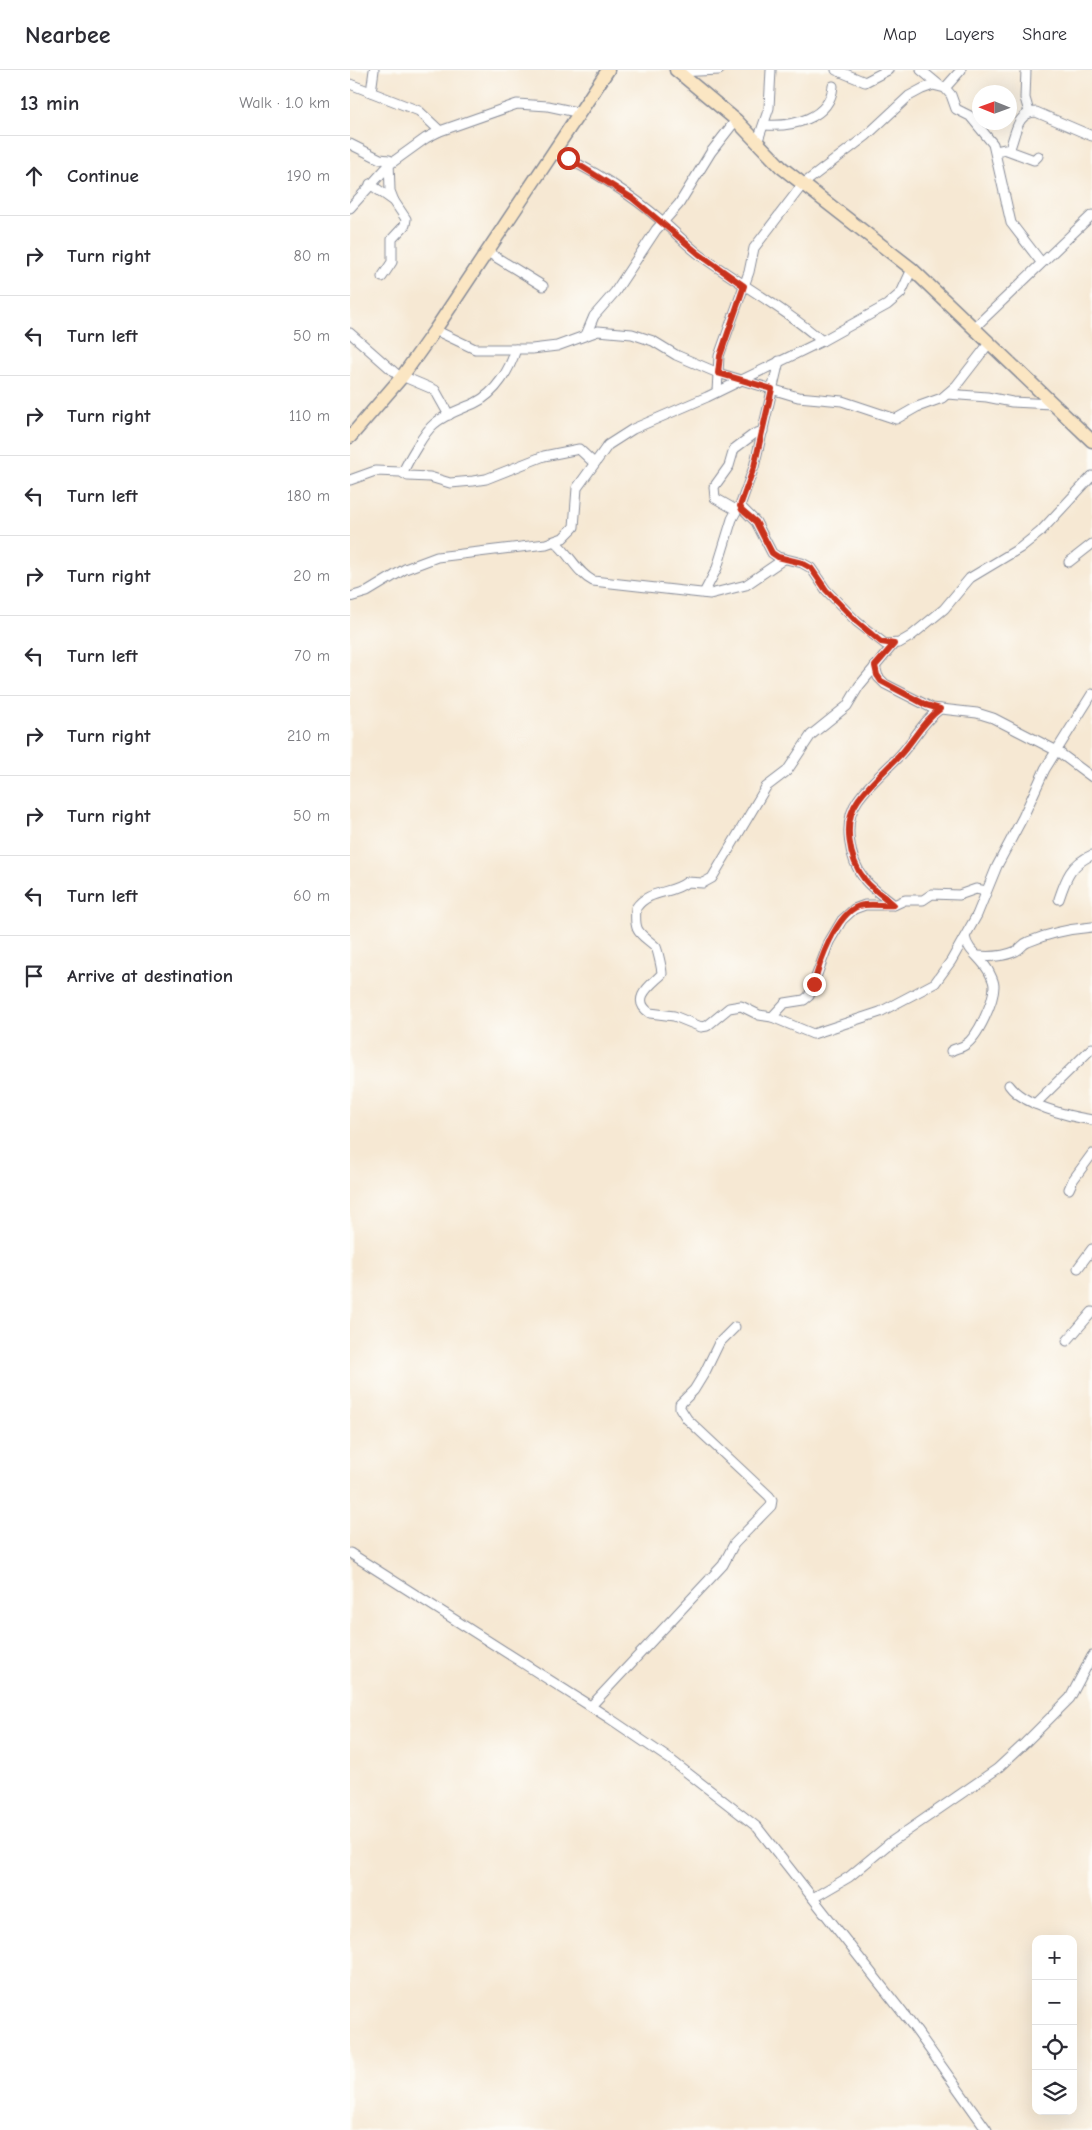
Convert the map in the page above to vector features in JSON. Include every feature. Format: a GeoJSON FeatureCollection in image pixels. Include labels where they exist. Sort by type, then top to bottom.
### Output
{"type":"FeatureCollection","features":[{"type":"Feature","properties":{"kind":"street"},"geometry":{"type":"LineString","coordinates":[[371,92],[374,70]]}},
{"type":"Feature","properties":{"kind":"street"},"geometry":{"type":"LineString","coordinates":[[350,437],[401,377],[435,330],[608,70]]}},
{"type":"Feature","properties":{"kind":"street"},"geometry":{"type":"LineString","coordinates":[[677,71],[719,70]]}},
{"type":"Feature","properties":{"kind":"street"},"geometry":{"type":"LineString","coordinates":[[757,143],[765,125],[769,108],[771,70]]}},
{"type":"Feature","properties":{"kind":"street"},"geometry":{"type":"LineString","coordinates":[[836,70],[865,82],[888,70]]}},
{"type":"Feature","properties":{"kind":"street"},"geometry":{"type":"LineString","coordinates":[[921,70],[951,95],[956,108],[970,116],[993,144],[1011,223],[1041,262]]}},
{"type":"Feature","properties":{"kind":"street"},"geometry":{"type":"LineString","coordinates":[[942,87],[961,70]]}},
{"type":"Feature","properties":{"kind":"street"},"geometry":{"type":"LineString","coordinates":[[1026,70],[1025,98],[1029,112]]}},
{"type":"Feature","properties":{"kind":"street"},"geometry":{"type":"LineString","coordinates":[[677,71],[736,120],[757,143],[803,184],[912,270],[990,342],[1092,441]]}},
{"type":"Feature","properties":{"kind":"street"},"geometry":{"type":"LineString","coordinates":[[350,84],[419,112],[440,131]]}},
{"type":"Feature","properties":{"kind":"street"},"geometry":{"type":"LineString","coordinates":[[717,392],[720,356],[744,286],[754,248],[803,184],[866,136],[909,96],[930,85],[942,87]]}},
{"type":"Feature","properties":{"kind":"street"},"geometry":{"type":"LineString","coordinates":[[765,125],[796,123],[812,117],[828,103],[833,86]]}},
{"type":"Feature","properties":{"kind":"street"},"geometry":{"type":"LineString","coordinates":[[351,204],[390,164],[426,138],[440,131],[517,104],[548,106],[581,113]]}},
{"type":"Feature","properties":{"kind":"street"},"geometry":{"type":"LineString","coordinates":[[1007,150],[1010,148],[1021,118],[1029,112],[1036,112],[1092,136]]}},
{"type":"Feature","properties":{"kind":"street"},"geometry":{"type":"LineString","coordinates":[[586,335],[594,316],[615,292],[663,222],[679,204],[711,152],[736,120]]}},
{"type":"Feature","properties":{"kind":"street"},"geometry":{"type":"LineString","coordinates":[[350,144],[380,159],[389,160],[390,191],[394,201]]}},
{"type":"Feature","properties":{"kind":"street"},"geometry":{"type":"LineString","coordinates":[[996,151],[1007,150],[1034,160],[1038,156]]}},
{"type":"Feature","properties":{"kind":"street"},"geometry":{"type":"LineString","coordinates":[[553,153],[568,158],[632,198],[699,254],[744,286],[774,303],[822,341]]}},
{"type":"Feature","properties":{"kind":"street"},"geometry":{"type":"LineString","coordinates":[[370,184],[394,201],[402,210],[406,219],[405,225],[392,239],[392,262],[382,277]]}},
{"type":"Feature","properties":{"kind":"street"},"geometry":{"type":"LineString","coordinates":[[974,328],[1092,215]]}},
{"type":"Feature","properties":{"kind":"street"},"geometry":{"type":"LineString","coordinates":[[486,251],[543,286]]}},
{"type":"Feature","properties":{"kind":"street"},"geometry":{"type":"LineString","coordinates":[[350,597],[367,592],[405,570],[437,557],[554,542],[571,532],[574,526],[576,495],[594,463],[608,445],[633,430],[822,341],[895,299],[901,293],[912,270]]}},
{"type":"Feature","properties":{"kind":"street"},"geometry":{"type":"LineString","coordinates":[[435,330],[470,348],[516,349],[557,346],[598,331],[610,331],[646,338],[683,358],[718,373],[803,398],[842,401],[896,419],[947,394],[956,386],[990,342]]}},
{"type":"Feature","properties":{"kind":"street"},"geometry":{"type":"LineString","coordinates":[[350,332],[401,377],[435,390],[449,415]]}},
{"type":"Feature","properties":{"kind":"street"},"geometry":{"type":"LineString","coordinates":[[403,472],[431,427],[449,415],[480,401],[496,386],[510,366],[516,349]]}},
{"type":"Feature","properties":{"kind":"street"},"geometry":{"type":"LineString","coordinates":[[704,593],[722,556],[754,467],[779,361]]}},
{"type":"Feature","properties":{"kind":"street"},"geometry":{"type":"LineString","coordinates":[[947,394],[987,397],[1012,402],[1052,404]]}},
{"type":"Feature","properties":{"kind":"street"},"geometry":{"type":"LineString","coordinates":[[763,431],[754,434],[734,450],[729,466],[714,487],[715,498],[742,510],[756,522],[772,553],[811,568],[826,590],[857,622],[881,642],[894,644]]}},
{"type":"Feature","properties":{"kind":"street"},"geometry":{"type":"LineString","coordinates":[[350,480],[375,471],[403,472],[408,476],[430,477],[450,482],[473,481],[486,479],[544,456],[579,449],[594,463]]}},
{"type":"Feature","properties":{"kind":"street"},"geometry":{"type":"LineString","coordinates":[[1092,476],[1040,532],[1020,548],[970,578],[944,609],[911,636],[894,644],[859,686],[847,706],[811,735],[787,771],[766,787],[712,878],[703,883],[687,882],[674,889],[656,892],[648,896],[636,908],[637,929],[641,937],[656,947],[658,962],[662,969],[662,974],[648,984],[643,995],[645,1010],[650,1013],[674,1016],[701,1027],[707,1026],[728,1008],[741,1006],[759,1015],[772,1017],[813,1034],[880,1012],[935,983],[978,915],[986,890],[1038,781],[1092,694]]}},
{"type":"Feature","properties":{"kind":"street"},"geometry":{"type":"LineString","coordinates":[[554,542],[568,554],[585,576],[593,581],[704,593],[727,591],[746,585],[784,559]]}},
{"type":"Feature","properties":{"kind":"street"},"geometry":{"type":"LineString","coordinates":[[1070,562],[1092,544]]}},
{"type":"Feature","properties":{"kind":"street"},"geometry":{"type":"LineString","coordinates":[[875,666],[878,677],[885,684],[912,696],[926,705],[993,718],[1057,751],[1092,777]]}},
{"type":"Feature","properties":{"kind":"street"},"geometry":{"type":"LineString","coordinates":[[894,905],[863,878],[852,855],[850,846],[853,809],[863,793],[904,750],[932,715],[940,709]]}},
{"type":"Feature","properties":{"kind":"street"},"geometry":{"type":"LineString","coordinates":[[1059,898],[1070,871],[1078,862],[1092,854]]}},
{"type":"Feature","properties":{"kind":"street"},"geometry":{"type":"LineString","coordinates":[[772,1017],[785,1003],[804,1000],[809,996],[829,942],[842,920],[854,909],[866,905],[894,905],[905,900],[923,900],[932,894],[960,895],[976,889],[986,890]]}},
{"type":"Feature","properties":{"kind":"street"},"geometry":{"type":"LineString","coordinates":[[978,956],[999,956],[1016,951],[1025,942],[1043,936],[1072,928],[1092,927]]}},
{"type":"Feature","properties":{"kind":"street"},"geometry":{"type":"LineString","coordinates":[[951,1051],[967,1043],[989,1006],[994,984],[978,956],[969,949],[965,937]]}},
{"type":"Feature","properties":{"kind":"street"},"geometry":{"type":"LineString","coordinates":[[1035,1104],[1092,1048]]}},
{"type":"Feature","properties":{"kind":"street"},"geometry":{"type":"LineString","coordinates":[[1009,1084],[1020,1097],[1035,1104],[1092,1120]]}},
{"type":"Feature","properties":{"kind":"street"},"geometry":{"type":"LineString","coordinates":[[1069,1189],[1073,1180],[1092,1154]]}},
{"type":"Feature","properties":{"kind":"street"},"geometry":{"type":"LineString","coordinates":[[1078,1268],[1092,1249]]}},
{"type":"Feature","properties":{"kind":"street"},"geometry":{"type":"LineString","coordinates":[[1067,1341],[1091,1314]]}},
{"type":"Feature","properties":{"kind":"street"},"geometry":{"type":"LineString","coordinates":[[592,1706],[723,1564],[734,1544],[771,1506],[771,1498],[687,1419],[680,1408],[680,1404],[694,1390],[705,1372],[719,1343],[735,1327]]}},
{"type":"Feature","properties":{"kind":"street"},"geometry":{"type":"LineString","coordinates":[[350,1553],[592,1706],[671,1760],[757,1827],[913,2026],[987,2130]]}},
{"type":"Feature","properties":{"kind":"street"},"geometry":{"type":"LineString","coordinates":[[813,1898],[848,1877],[891,1842],[997,1769],[1026,1743],[1070,1698],[1092,1656]]}},
{"type":"Feature","properties":{"kind":"route"},"geometry":{"type":"LineString","coordinates":[[568,158],[632,198],[663,222],[681,240],[744,286],[720,356],[718,373],[772,389],[754,467],[740,506],[756,522],[772,553],[778,557],[802,563],[811,568],[826,590],[857,622],[881,642],[894,644],[875,666],[881,681],[932,708],[940,709],[932,715],[904,750],[863,793],[857,801],[850,819],[850,846],[852,855],[863,878],[894,905],[860,906],[842,920],[829,942],[818,968],[814,984]]}}]}
